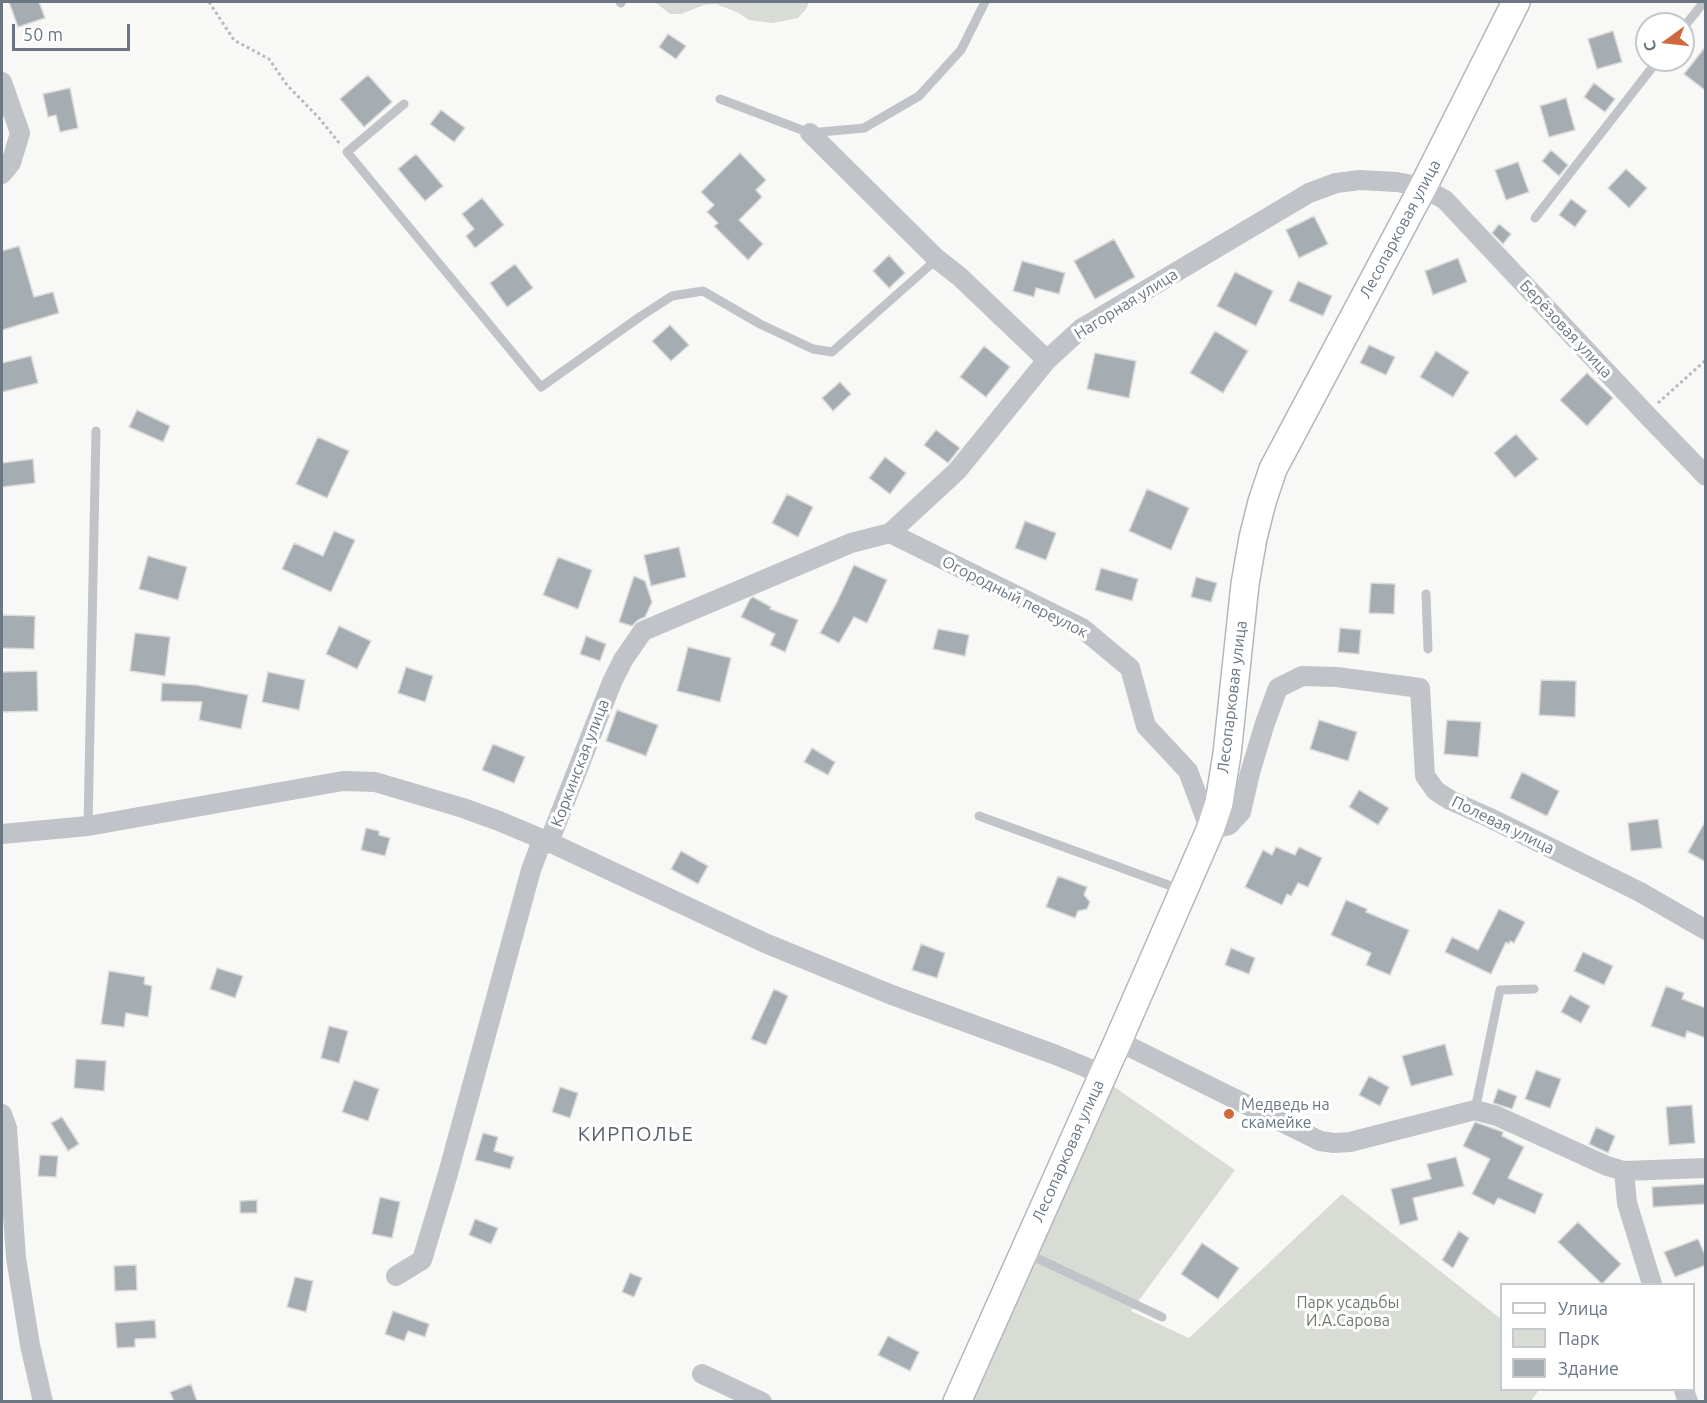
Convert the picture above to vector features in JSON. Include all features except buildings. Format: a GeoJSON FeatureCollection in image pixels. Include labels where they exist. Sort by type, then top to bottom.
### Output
{"type":"FeatureCollection","features":[{"type":"Feature","properties":{"kind":"street","name":"Лесопарковая улица"},"geometry":{"type":"LineString","coordinates":[[957,1401],[1210,830],[1219,803],[1227,754],[1245,584],[1253,538],[1273,469],[1424,187],[1516,2]]}},
{"type":"Feature","properties":{"kind":"street"},"geometry":{"type":"LineString","coordinates":[[2,82],[20,133],[11,163],[2,174]]}},
{"type":"Feature","properties":{"kind":"street"},"geometry":{"type":"LineString","coordinates":[[810,133],[937,259],[960,277],[1047,360]]}},
{"type":"Feature","properties":{"kind":"street","name":"Нагорная улица"},"geometry":{"type":"LineString","coordinates":[[890,533],[957,471],[1047,360],[1082,328],[1309,193],[1336,183],[1360,180],[1397,182],[1424,187]]}},
{"type":"Feature","properties":{"kind":"street","name":"Берёзовая улица"},"geometry":{"type":"LineString","coordinates":[[1424,187],[1445,200],[1706,476]]}},
{"type":"Feature","properties":{"kind":"street","name":"Огородный переулок"},"geometry":{"type":"LineString","coordinates":[[890,533],[1082,627],[1130,668],[1146,726],[1188,771],[1210,830]]}},
{"type":"Feature","properties":{"kind":"street","name":"Коркинская улица"},"geometry":{"type":"LineString","coordinates":[[396,1276],[422,1260],[531,870],[540,846],[549,843],[612,682],[623,660],[644,631],[851,543],[890,533]]}},
{"type":"Feature","properties":{"kind":"street","name":"Полевая улица"},"geometry":{"type":"LineString","coordinates":[[1210,830],[1229,825],[1241,812],[1253,763],[1278,688],[1302,676],[1337,677],[1420,688],[1425,776],[1436,790],[1450,800],[1640,892],[1706,930]]}},
{"type":"Feature","properties":{"kind":"street"},"geometry":{"type":"LineString","coordinates":[[2,834],[88,826],[344,781],[375,782],[464,808],[499,821],[765,943],[892,995],[1102,1074]]}},
{"type":"Feature","properties":{"kind":"street"},"geometry":{"type":"LineString","coordinates":[[1118,1041],[1320,1141],[1350,1142],[1475,1110],[1497,1116],[1607,1166],[1624,1171],[1706,1168]]}},
{"type":"Feature","properties":{"kind":"street"},"geometry":{"type":"LineString","coordinates":[[2,1114],[8,1128],[9,1261],[43,1401]]}},
{"type":"Feature","properties":{"kind":"street"},"geometry":{"type":"LineString","coordinates":[[1624,1171],[1627,1203],[1652,1283]]}},
{"type":"Feature","properties":{"kind":"street"},"geometry":{"type":"LineString","coordinates":[[702,1374],[762,1401]]}},
{"type":"Feature","properties":{"kind":"lane"},"geometry":{"type":"LineString","coordinates":[[720,99],[810,133],[864,128],[919,96],[962,50],[985,2]]}},
{"type":"Feature","properties":{"kind":"lane"},"geometry":{"type":"LineString","coordinates":[[1535,218],[1649,72]]}},
{"type":"Feature","properties":{"kind":"lane"},"geometry":{"type":"LineString","coordinates":[[404,104],[347,152],[541,387],[640,316],[672,297],[703,291],[771,329],[813,349],[832,352],[937,259]]}},
{"type":"Feature","properties":{"kind":"lane"},"geometry":{"type":"LineString","coordinates":[[88,826],[96,431]]}},
{"type":"Feature","properties":{"kind":"lane"},"geometry":{"type":"LineString","coordinates":[[1426,594],[1428,649]]}},
{"type":"Feature","properties":{"kind":"lane"},"geometry":{"type":"LineString","coordinates":[[979,816],[1183,891]]}},
{"type":"Feature","properties":{"kind":"lane"},"geometry":{"type":"LineString","coordinates":[[1475,1110],[1500,990],[1534,989]]}},
{"type":"Feature","properties":{"kind":"lane"},"geometry":{"type":"LineString","coordinates":[[1023,1251],[1162,1317]]}},
{"type":"Feature","properties":{"kind":"path"},"geometry":{"type":"LineString","coordinates":[[209,2],[234,40],[269,59],[287,86],[319,118],[347,152]]}},
{"type":"Feature","properties":{"kind":"path"},"geometry":{"type":"LineString","coordinates":[[1646,414],[1706,360]]}},
{"type":"Feature","properties":{"kind":"green space"},"geometry":{"type":"Polygon","coordinates":[[[655,2],[809,2],[798,18],[773,23],[749,20],[739,13],[716,4],[704,5],[681,14],[670,14],[655,2]]]}},
{"type":"Feature","properties":{"kind":"green space","name":"Парк усадьбы И.А.Сарова"},"geometry":{"type":"Polygon","coordinates":[[[1110,1084],[1235,1170],[1131,1311],[1189,1338],[1342,1194],[1500,1318],[1500,1391],[1538,1391],[1530,1402],[968,1402],[1110,1084]]]}},
{"type":"Feature","properties":{"kind":"place","name":"Медведь на скамейке"},"geometry":{"type":"Point","coordinates":[1229,1114]}},
{"type":"Feature","properties":{"kind":"district","name":"КИРПОЛЬЕ"},"geometry":{"type":"Point","coordinates":[636,1134]}}]}
